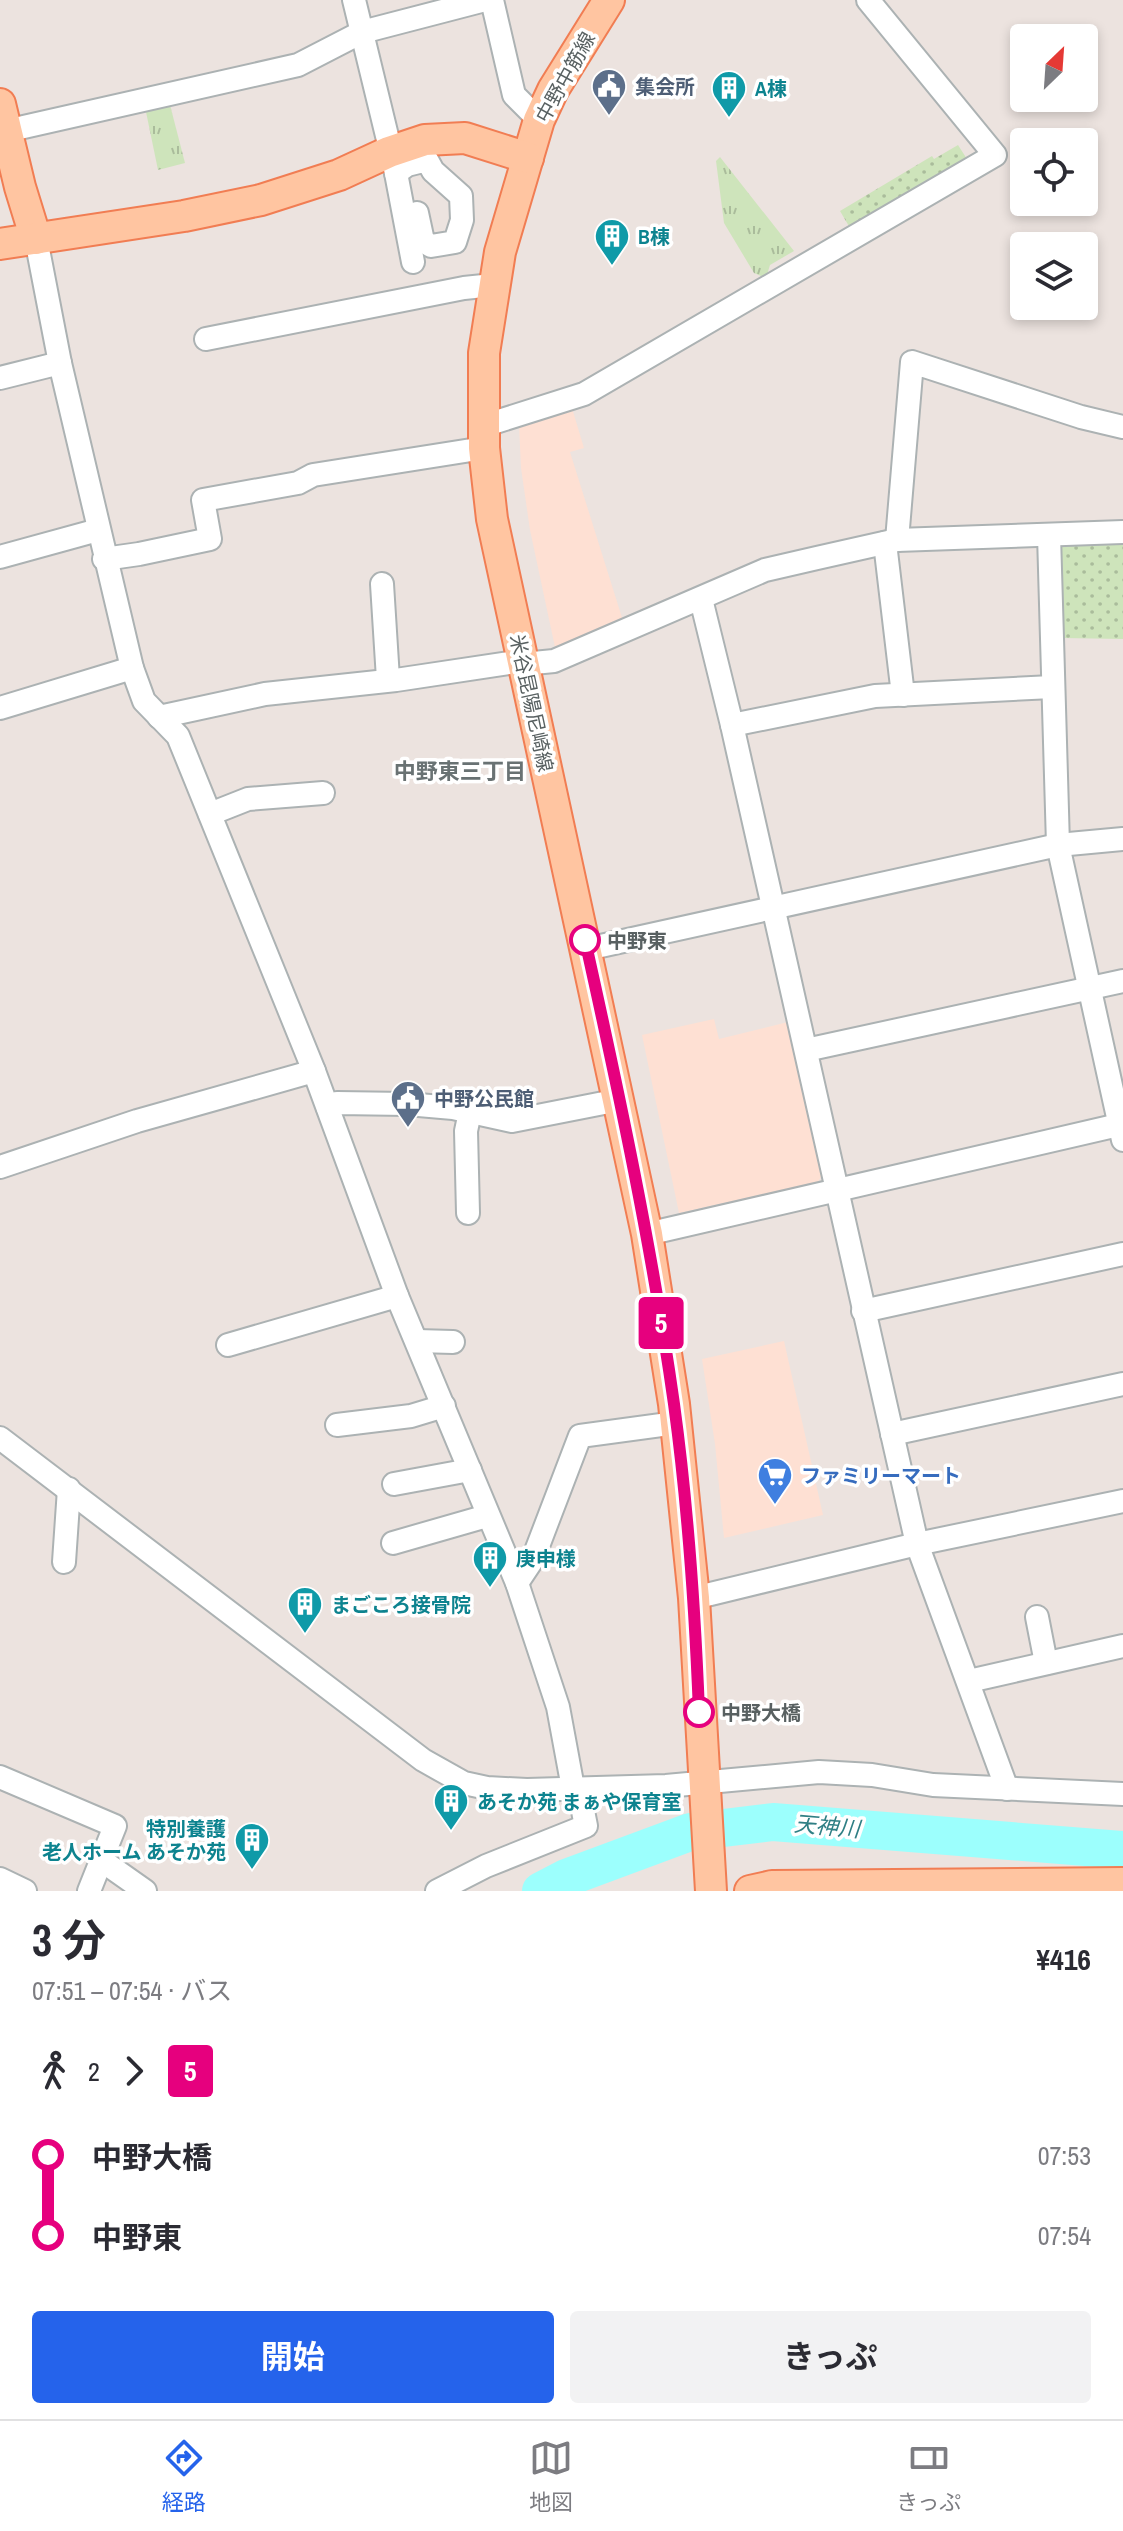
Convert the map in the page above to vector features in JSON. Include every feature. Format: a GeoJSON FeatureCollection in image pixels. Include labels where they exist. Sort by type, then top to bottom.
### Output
{"type":"FeatureCollection","features":[{"type":"Feature","properties":{"kind":"main road","name":"中野中筋線"},"geometry":{"type":"LineString","coordinates":[[528,158],[539,120],[553,90],[609,0]]}},
{"type":"Feature","properties":{"kind":"main road"},"geometry":{"type":"LineString","coordinates":[[3,118],[36,239]]}},
{"type":"Feature","properties":{"kind":"main road"},"geometry":{"type":"LineString","coordinates":[[0,244],[184,216],[261,200],[339,175],[397,164],[425,140],[465,138],[528,158]]}},
{"type":"Feature","properties":{"kind":"main road","name":"米谷昆陽尼崎線"},"geometry":{"type":"LineString","coordinates":[[528,158],[506,227],[493,285],[484,353],[484,437],[492,519],[647,1234],[676,1423],[694,1598],[710,1880]]}},
{"type":"Feature","properties":{"kind":"main road"},"geometry":{"type":"LineString","coordinates":[[750,1891],[772,1886],[1123,1883]]}},
{"type":"Feature","properties":{"kind":"street"},"geometry":{"type":"LineString","coordinates":[[354,0],[397,164],[413,262]]}},
{"type":"Feature","properties":{"kind":"street"},"geometry":{"type":"LineString","coordinates":[[3,118],[298,65],[362,32],[485,0]]}},
{"type":"Feature","properties":{"kind":"street"},"geometry":{"type":"LineString","coordinates":[[492,0],[514,95],[539,120]]}},
{"type":"Feature","properties":{"kind":"street"},"geometry":{"type":"LineString","coordinates":[[104,559],[210,539],[203,500],[298,483],[313,475],[484,437],[584,394],[995,155],[868,0]]}},
{"type":"Feature","properties":{"kind":"street"},"geometry":{"type":"LineString","coordinates":[[36,239],[60,363],[132,668],[144,701],[178,736],[314,1071],[397,1296],[517,1583],[558,1707],[573,1788],[580,1796],[586,1826],[486,1866],[437,1891]]}},
{"type":"Feature","properties":{"kind":"street"},"geometry":{"type":"LineString","coordinates":[[206,339],[246,337],[348,301],[493,285]]}},
{"type":"Feature","properties":{"kind":"street"},"geometry":{"type":"LineString","coordinates":[[903,695],[891,542],[912,362],[1081,417],[1123,427]]}},
{"type":"Feature","properties":{"kind":"street"},"geometry":{"type":"LineString","coordinates":[[0,378],[60,363]]}},
{"type":"Feature","properties":{"kind":"street"},"geometry":{"type":"LineString","coordinates":[[0,557],[98,530]]}},
{"type":"Feature","properties":{"kind":"street"},"geometry":{"type":"LineString","coordinates":[[159,717],[265,694],[522,662],[554,661],[765,570],[891,542],[1123,532]]}},
{"type":"Feature","properties":{"kind":"street"},"geometry":{"type":"LineString","coordinates":[[647,1234],[1122,1130],[1058,845],[1049,535]]}},
{"type":"Feature","properties":{"kind":"street"},"geometry":{"type":"LineString","coordinates":[[382,584],[388,679]]}},
{"type":"Feature","properties":{"kind":"street"},"geometry":{"type":"LineString","coordinates":[[701,599],[917,1544],[1007,1789]]}},
{"type":"Feature","properties":{"kind":"street"},"geometry":{"type":"LineString","coordinates":[[0,708],[132,668]]}},
{"type":"Feature","properties":{"kind":"street"},"geometry":{"type":"LineString","coordinates":[[732,725],[875,696],[1052,687]]}},
{"type":"Feature","properties":{"kind":"street"},"geometry":{"type":"LineString","coordinates":[[210,814],[248,799],[323,793]]}},
{"type":"Feature","properties":{"kind":"street"},"geometry":{"type":"LineString","coordinates":[[587,949],[1058,845],[1123,839]]}},
{"type":"Feature","properties":{"kind":"street"},"geometry":{"type":"LineString","coordinates":[[806,1050],[1123,981]]}},
{"type":"Feature","properties":{"kind":"street"},"geometry":{"type":"LineString","coordinates":[[0,1167],[137,1121],[314,1071]]}},
{"type":"Feature","properties":{"kind":"street"},"geometry":{"type":"LineString","coordinates":[[328,1108],[337,1103],[407,1104],[512,1121],[619,1100]]}},
{"type":"Feature","properties":{"kind":"street"},"geometry":{"type":"LineString","coordinates":[[468,1213],[466,1131],[470,1112]]}},
{"type":"Feature","properties":{"kind":"street"},"geometry":{"type":"LineString","coordinates":[[863,1311],[1123,1254]]}},
{"type":"Feature","properties":{"kind":"street"},"geometry":{"type":"LineString","coordinates":[[228,1345],[397,1296]]}},
{"type":"Feature","properties":{"kind":"street"},"geometry":{"type":"LineString","coordinates":[[417,1341],[453,1342]]}},
{"type":"Feature","properties":{"kind":"street"},"geometry":{"type":"LineString","coordinates":[[892,1434],[1123,1384]]}},
{"type":"Feature","properties":{"kind":"street"},"geometry":{"type":"LineString","coordinates":[[337,1425],[411,1416],[444,1406]]}},
{"type":"Feature","properties":{"kind":"street"},"geometry":{"type":"LineString","coordinates":[[517,1583],[533,1559],[580,1436],[676,1423]]}},
{"type":"Feature","properties":{"kind":"street"},"geometry":{"type":"LineString","coordinates":[[0,1438],[443,1773],[464,1783],[487,1788],[527,1790],[666,1786],[703,1790],[819,1772],[872,1775],[933,1785],[1123,1794]]}},
{"type":"Feature","properties":{"kind":"street"},"geometry":{"type":"LineString","coordinates":[[394,1484],[470,1470]]}},
{"type":"Feature","properties":{"kind":"street"},"geometry":{"type":"LineString","coordinates":[[64,1562],[69,1489]]}},
{"type":"Feature","properties":{"kind":"street"},"geometry":{"type":"LineString","coordinates":[[694,1598],[917,1544],[1123,1501]]}},
{"type":"Feature","properties":{"kind":"street"},"geometry":{"type":"LineString","coordinates":[[393,1543],[487,1516]]}},
{"type":"Feature","properties":{"kind":"street"},"geometry":{"type":"LineString","coordinates":[[1037,1617],[1046,1663]]}},
{"type":"Feature","properties":{"kind":"street"},"geometry":{"type":"LineString","coordinates":[[969,1681],[1123,1646]]}},
{"type":"Feature","properties":{"kind":"street"},"geometry":{"type":"LineString","coordinates":[[0,1777],[115,1826],[89,1891]]}},
{"type":"Feature","properties":{"kind":"street"},"geometry":{"type":"LineString","coordinates":[[101,1860],[145,1891]]}},
{"type":"Feature","properties":{"kind":"street"},"geometry":{"type":"LineString","coordinates":[[0,1879],[25,1891]]}},
{"type":"Feature","properties":{"kind":"shaded area"},"geometry":{"type":"Polygon","coordinates":[[[572,408],[584,448],[570,452],[624,624],[556,652],[530,530],[521,468],[519,425],[572,408]]]}},
{"type":"Feature","properties":{"kind":"shaded area"},"geometry":{"type":"Polygon","coordinates":[[[714,1019],[719,1039],[788,1022],[823,1173],[818,1182],[679,1213],[642,1035],[714,1019]]]}},
{"type":"Feature","properties":{"kind":"shaded area"},"geometry":{"type":"Polygon","coordinates":[[[784,1341],[823,1515],[724,1538],[715,1444],[702,1359],[784,1341]]]}},
{"type":"Feature","properties":{"kind":"green space"},"geometry":{"type":"Polygon","coordinates":[[[169,101],[185,163],[158,170],[145,107],[169,101]]]}},
{"type":"Feature","properties":{"kind":"green space"},"geometry":{"type":"Polygon","coordinates":[[[958,145],[967,159],[850,228],[840,211],[932,156],[934,159],[958,145]]]}},
{"type":"Feature","properties":{"kind":"green space"},"geometry":{"type":"Polygon","coordinates":[[[720,157],[794,251],[770,265],[766,278],[754,273],[724,223],[716,161],[720,157]]]}},
{"type":"Feature","properties":{"kind":"green space"},"geometry":{"type":"Polygon","coordinates":[[[1123,541],[1123,639],[1062,638],[1059,550],[1067,542],[1123,541]]]}},
{"type":"Feature","properties":{"kind":"waterway","name":"天神川"},"geometry":{"type":"LineString","coordinates":[[541,1891],[566,1878],[690,1832],[773,1822],[1123,1850]]}},
{"type":"Feature","properties":{"kind":"bus line","name":"5"},"geometry":{"type":"LineString","coordinates":[[585,940],[647,1234],[674,1404],[694,1598],[699,1712]]}},
{"type":"Feature","properties":{"kind":"place","name":"集会所"},"geometry":{"type":"Point","coordinates":[609,117]}},
{"type":"Feature","properties":{"kind":"place","name":"A棟"},"geometry":{"type":"Point","coordinates":[729,119]}},
{"type":"Feature","properties":{"kind":"place","name":"B棟"},"geometry":{"type":"Point","coordinates":[612,267]}},
{"type":"Feature","properties":{"kind":"place","name":"中野東"},"geometry":{"type":"Point","coordinates":[585,940]}},
{"type":"Feature","properties":{"kind":"place","name":"中野公民館"},"geometry":{"type":"Point","coordinates":[408,1129]}},
{"type":"Feature","properties":{"kind":"place","name":"ファミリーマート"},"geometry":{"type":"Point","coordinates":[775,1506]}},
{"type":"Feature","properties":{"kind":"place","name":"庚申様"},"geometry":{"type":"Point","coordinates":[490,1589]}},
{"type":"Feature","properties":{"kind":"place","name":"まごころ接骨院"},"geometry":{"type":"Point","coordinates":[305,1635]}},
{"type":"Feature","properties":{"kind":"place","name":"中野大橋"},"geometry":{"type":"Point","coordinates":[699,1712]}},
{"type":"Feature","properties":{"kind":"place","name":"あそか苑 まぁや保育室"},"geometry":{"type":"Point","coordinates":[451,1832]}},
{"type":"Feature","properties":{"kind":"place","name":"特別養護 老人ホーム あそか苑"},"geometry":{"type":"Point","coordinates":[252,1871]}},
{"type":"Feature","properties":{"kind":"district","name":"中野東三丁目"},"geometry":{"type":"Point","coordinates":[460,771]}}]}
